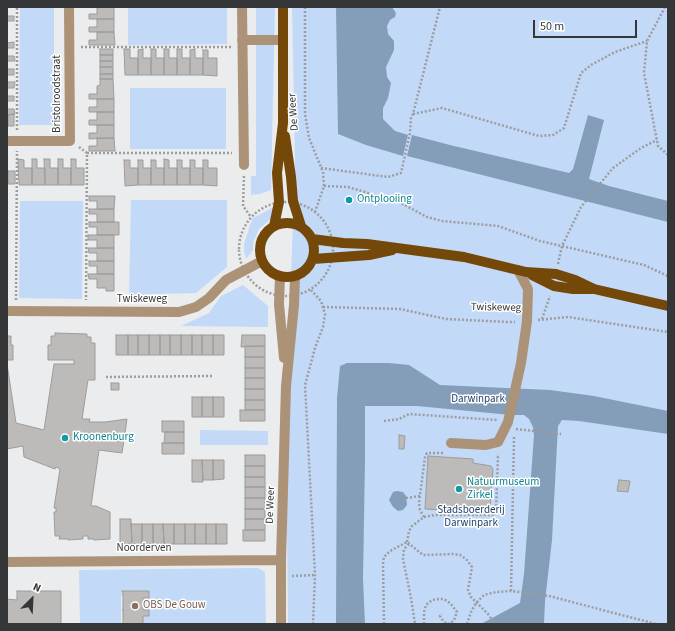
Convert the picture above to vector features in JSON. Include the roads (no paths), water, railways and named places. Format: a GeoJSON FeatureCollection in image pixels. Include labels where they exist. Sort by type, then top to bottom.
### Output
{"type":"FeatureCollection","features":[{"type":"Feature","properties":{"kind":"main road","name":"De Weer"},"geometry":{"type":"LineString","coordinates":[[274,226],[279,202],[278,173],[283,123],[283,7]]}},
{"type":"Feature","properties":{"kind":"main road","name":"De Weer"},"geometry":{"type":"LineString","coordinates":[[283,123],[293,202],[301,226]]}},
{"type":"Feature","properties":{"kind":"main road"},"geometry":{"type":"LineString","coordinates":[[288,222],[301,226],[308,232],[312,239],[314,249],[313,259],[307,268],[295,276],[280,276],[271,272],[262,261],[259,251],[261,241],[266,232],[274,226],[288,222]]}},
{"type":"Feature","properties":{"kind":"main road"},"geometry":{"type":"LineString","coordinates":[[312,239],[367,244],[464,257],[522,271],[556,274],[575,280],[594,289],[668,306]]}},
{"type":"Feature","properties":{"kind":"main road"},"geometry":{"type":"LineString","coordinates":[[313,259],[369,254],[399,249]]}},
{"type":"Feature","properties":{"kind":"street","name":"Bristolroodstraat"},"geometry":{"type":"LineString","coordinates":[[12,141],[70,141],[69,7]]}},
{"type":"Feature","properties":{"kind":"street"},"geometry":{"type":"LineString","coordinates":[[242,7],[244,165]]}},
{"type":"Feature","properties":{"kind":"street"},"geometry":{"type":"LineString","coordinates":[[242,44],[283,40]]}},
{"type":"Feature","properties":{"kind":"street","name":"Twiskeweg"},"geometry":{"type":"LineString","coordinates":[[12,311],[86,310],[179,312],[196,307],[209,298],[226,280],[262,261]]}},
{"type":"Feature","properties":{"kind":"street"},"geometry":{"type":"LineString","coordinates":[[451,443],[486,445],[498,442],[508,422],[521,363],[527,320],[528,288],[522,271]]}},
{"type":"Feature","properties":{"kind":"street","name":"De Weer"},"geometry":{"type":"LineString","coordinates":[[280,276],[286,386]]}},
{"type":"Feature","properties":{"kind":"street","name":"De Weer"},"geometry":{"type":"LineString","coordinates":[[281,624],[281,560],[286,386],[295,276]]}},
{"type":"Feature","properties":{"kind":"street","name":"Noorderven"},"geometry":{"type":"LineString","coordinates":[[7,562],[281,560]]}},
{"type":"Feature","properties":{"kind":"place","name":"Ontplooiing"},"geometry":{"type":"Point","coordinates":[349,200]}},
{"type":"Feature","properties":{"kind":"place","name":"Kroonenburg"},"geometry":{"type":"Point","coordinates":[65,438]}},
{"type":"Feature","properties":{"kind":"place","name":"Natuurmuseum Zirkel"},"geometry":{"type":"Point","coordinates":[459,489]}},
{"type":"Feature","properties":{"kind":"place","name":"OBS De Gouw"},"geometry":{"type":"Point","coordinates":[135,606]}},
{"type":"Feature","properties":{"kind":"park label","name":"Darwinpark"},"geometry":{"type":"Point","coordinates":[478,400]}},
{"type":"Feature","properties":{"kind":"park label","name":"Stadsboerderij Darwinpark"},"geometry":{"type":"Point","coordinates":[471,517]}}]}
